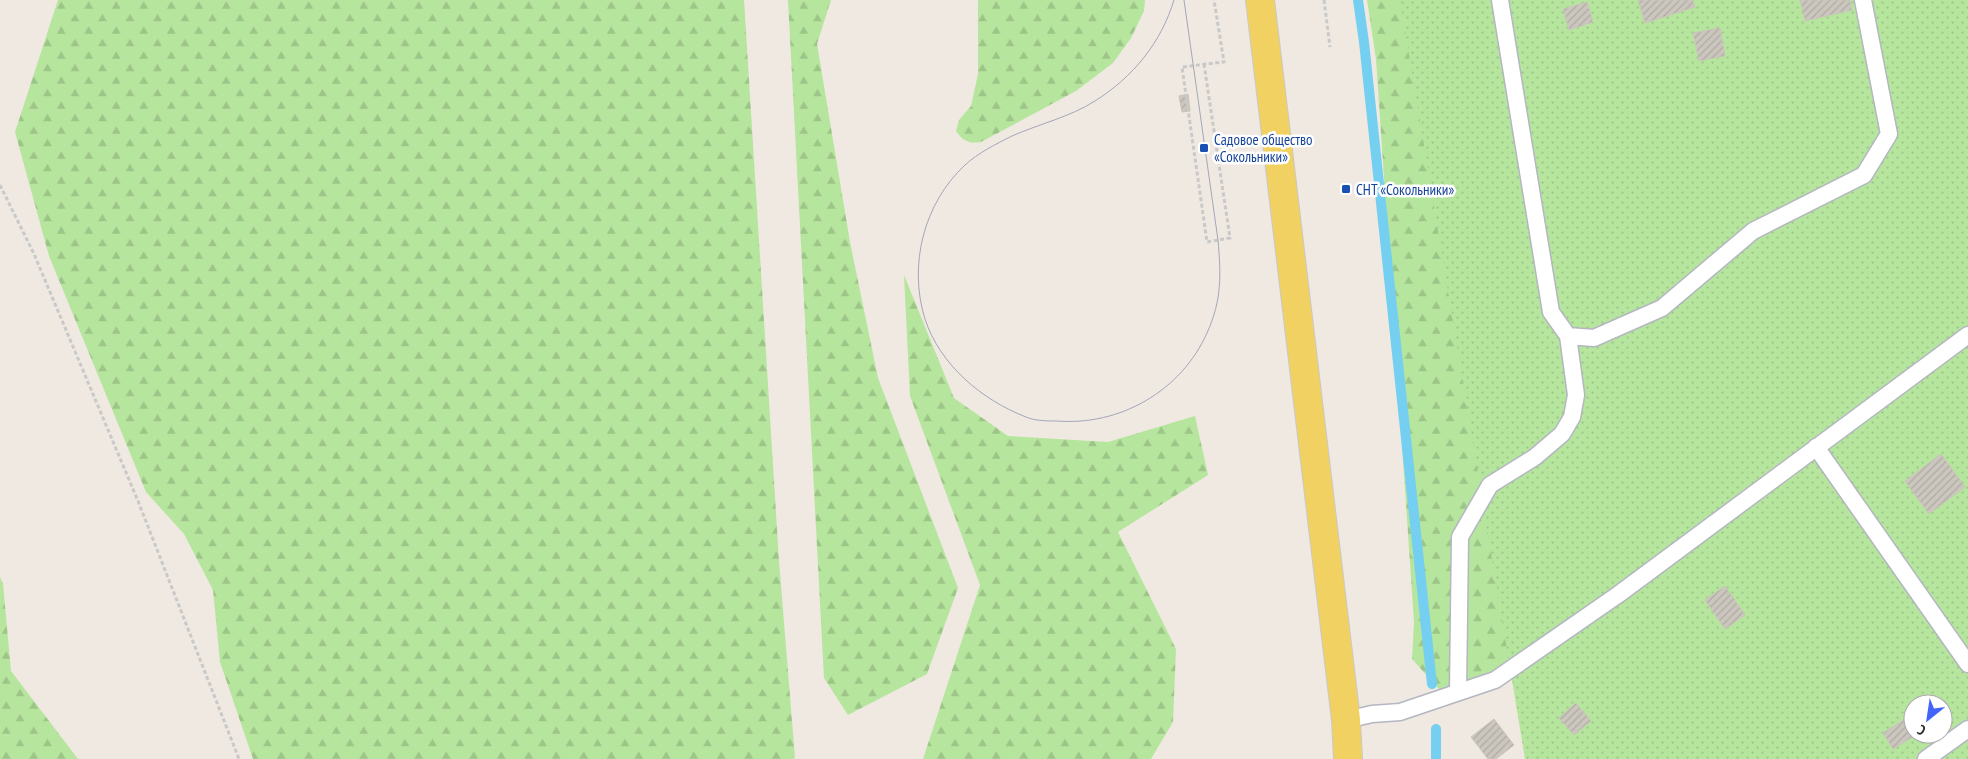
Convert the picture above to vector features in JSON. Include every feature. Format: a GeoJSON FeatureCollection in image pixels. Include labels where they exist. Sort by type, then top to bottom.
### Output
{"type":"FeatureCollection","features":[{"type":"Feature","properties":{"kind":"main road"},"geometry":{"type":"LineString","coordinates":[[1260,0],[1346,720],[1343,755]]}},
{"type":"Feature","properties":{"kind":"lane"},"geometry":{"type":"LineString","coordinates":[[1458,692],[1460,537],[1490,485],[1535,457],[1562,434],[1572,417],[1576,395],[1568,336],[1551,312],[1500,0]]}},
{"type":"Feature","properties":{"kind":"lane"},"geometry":{"type":"LineString","coordinates":[[1568,336],[1594,338],[1662,308],[1753,232],[1864,175],[1889,134],[1863,0]]}},
{"type":"Feature","properties":{"kind":"lane"},"geometry":{"type":"LineString","coordinates":[[1346,720],[1372,714],[1400,712],[1495,680],[1619,594],[1968,334]]}},
{"type":"Feature","properties":{"kind":"lane"},"geometry":{"type":"LineString","coordinates":[[1816,447],[1968,664]]}},
{"type":"Feature","properties":{"kind":"lane"},"geometry":{"type":"LineString","coordinates":[[1926,759],[1968,729]]}},
{"type":"Feature","properties":{"kind":"path"},"geometry":{"type":"LineString","coordinates":[[1204,64],[1230,238],[1206,242],[1182,67],[1204,64],[1224,62],[1214,0]]}},
{"type":"Feature","properties":{"kind":"path"},"geometry":{"type":"LineString","coordinates":[[1324,0],[1330,47]]}},
{"type":"Feature","properties":{"kind":"path"},"geometry":{"type":"LineString","coordinates":[[0,185],[34,254],[138,501],[239,759]]}},
{"type":"Feature","properties":{"kind":"green space"},"geometry":{"type":"Polygon","coordinates":[[[58,0],[744,0],[779,561],[795,758],[253,759],[220,662],[213,590],[184,534],[146,492],[49,256],[15,132],[58,0]]]}},
{"type":"Feature","properties":{"kind":"green space"},"geometry":{"type":"Polygon","coordinates":[[[788,0],[831,0],[817,44],[850,242],[878,378],[958,588],[927,674],[848,715],[824,678],[788,0]]]}},
{"type":"Feature","properties":{"kind":"green space"},"geometry":{"type":"Polygon","coordinates":[[[978,0],[1145,0],[1144,11],[1131,38],[1113,63],[1076,91],[981,142],[973,143],[961,137],[956,131],[959,120],[971,106],[978,74],[978,0]]]}},
{"type":"Feature","properties":{"kind":"green space"},"geometry":{"type":"Polygon","coordinates":[[[1367,0],[1487,0],[1527,644],[1488,677],[1450,691],[1439,689],[1412,659],[1414,622],[1376,59],[1367,0]]]}},
{"type":"Feature","properties":{"kind":"green space"},"geometry":{"type":"Polygon","coordinates":[[[1400,0],[1968,0],[1968,759],[1525,759],[1400,0]]]}},
{"type":"Feature","properties":{"kind":"green space"},"geometry":{"type":"Polygon","coordinates":[[[904,275],[954,398],[1008,436],[1108,442],[1195,416],[1208,475],[1118,532],[1176,649],[1173,722],[1151,759],[923,759],[980,585],[910,396],[904,275]]]}},
{"type":"Feature","properties":{"kind":"green space"},"geometry":{"type":"Polygon","coordinates":[[[0,577],[3,584],[11,671],[78,759],[0,759],[0,577]]]}},
{"type":"Feature","properties":{"kind":"building"},"geometry":{"type":"Polygon","coordinates":[[[1638,0],[1693,0],[1695,7],[1645,23],[1638,0]]]}},
{"type":"Feature","properties":{"kind":"building"},"geometry":{"type":"Polygon","coordinates":[[[1800,0],[1850,0],[1852,10],[1805,21],[1800,0]]]}},
{"type":"Feature","properties":{"kind":"building"},"geometry":{"type":"Polygon","coordinates":[[[1587,2],[1593,22],[1569,30],[1563,9],[1587,2]]]}},
{"type":"Feature","properties":{"kind":"building"},"geometry":{"type":"Polygon","coordinates":[[[1720,28],[1725,56],[1699,61],[1693,33],[1720,28]]]}},
{"type":"Feature","properties":{"kind":"building"},"geometry":{"type":"Polygon","coordinates":[[[1188,94],[1190,111],[1182,112],[1179,96],[1188,94]]]}},
{"type":"Feature","properties":{"kind":"building"},"geometry":{"type":"Polygon","coordinates":[[[1941,454],[1965,487],[1929,514],[1905,481],[1941,454]]]}},
{"type":"Feature","properties":{"kind":"building"},"geometry":{"type":"Polygon","coordinates":[[[1725,586],[1745,615],[1725,629],[1705,600],[1725,586]]]}},
{"type":"Feature","properties":{"kind":"building"},"geometry":{"type":"Polygon","coordinates":[[[1576,703],[1591,721],[1574,735],[1559,718],[1576,703]]]}},
{"type":"Feature","properties":{"kind":"building"},"geometry":{"type":"Polygon","coordinates":[[[1494,719],[1514,745],[1496,759],[1488,759],[1471,737],[1494,719]]]}},
{"type":"Feature","properties":{"kind":"building"},"geometry":{"type":"Polygon","coordinates":[[[1903,720],[1903,743],[1893,749],[1883,733],[1903,720]]]}},
{"type":"Feature","properties":{"kind":"waterway"},"geometry":{"type":"LineString","coordinates":[[1358,0],[1432,684]]}},
{"type":"Feature","properties":{"kind":"waterway"},"geometry":{"type":"LineString","coordinates":[[1436,729],[1436,759]]}},
{"type":"Feature","properties":{"kind":"tram line"},"geometry":{"type":"LineString","coordinates":[[1174,0],[1162,31],[1144,58],[1122,81],[1109,92],[1085,107],[1012,136],[965,165],[951,180],[939,198],[923,236],[918,278],[925,319],[932,336],[952,366],[979,391],[1010,410],[1030,418],[1045,421],[1080,421],[1103,418],[1125,411],[1146,401],[1165,388],[1196,354],[1212,321],[1219,287],[1218,240],[1184,0]]}},
{"type":"Feature","properties":{"kind":"place","name":"Садовое общество «Сокольники»"},"geometry":{"type":"Point","coordinates":[1204,148]}},
{"type":"Feature","properties":{"kind":"place","name":"СНТ «Сокольники»"},"geometry":{"type":"Point","coordinates":[1346,189]}}]}
